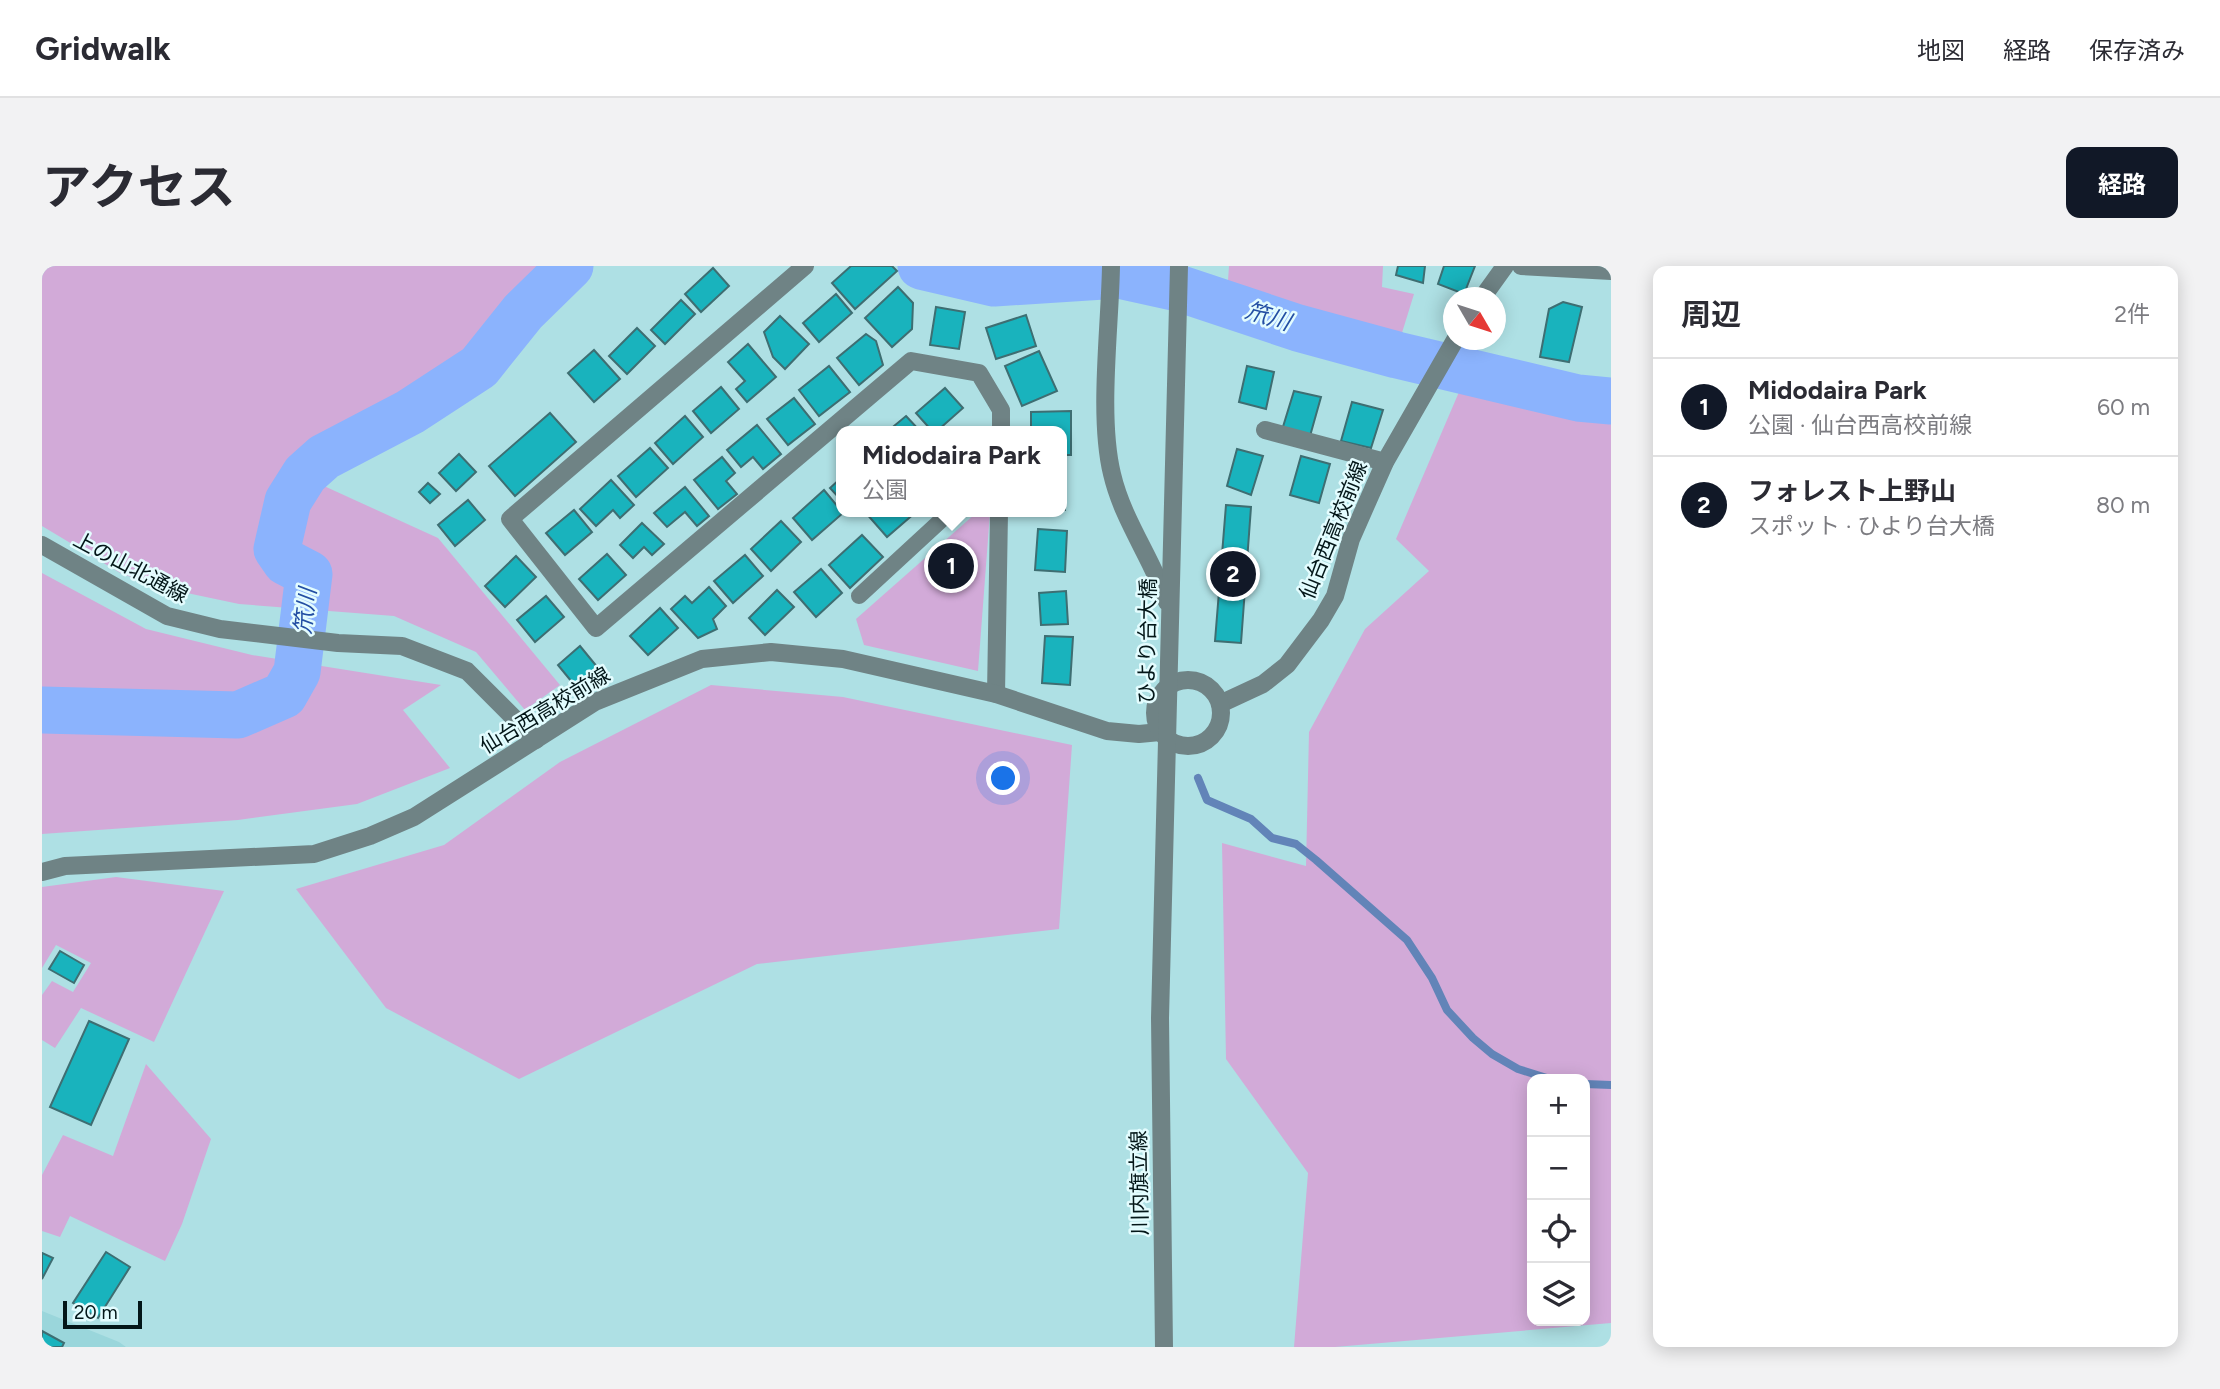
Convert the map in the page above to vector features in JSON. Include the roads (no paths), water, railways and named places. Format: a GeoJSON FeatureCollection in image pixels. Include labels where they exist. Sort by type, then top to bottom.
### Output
{"type":"FeatureCollection","features":[{"type":"Feature","properties":{"kind":"street"},"geometry":{"type":"LineString","coordinates":[[805,266],[510,519],[596,628],[911,361],[979,373],[1001,411],[1001,426]]}},
{"type":"Feature","properties":{"kind":"street"},"geometry":{"type":"LineString","coordinates":[[1111,266],[1106,426],[1112,473],[1125,514],[1159,580],[1175,626],[1180,681]]}},
{"type":"Feature","properties":{"kind":"street","name":"ひより台大橋"},"geometry":{"type":"LineString","coordinates":[[1160,1018],[1179,266]]}},
{"type":"Feature","properties":{"kind":"street"},"geometry":{"type":"LineString","coordinates":[[1490,287],[1505,266]]}},
{"type":"Feature","properties":{"kind":"street"},"geometry":{"type":"LineString","coordinates":[[1521,266],[1611,271]]}},
{"type":"Feature","properties":{"kind":"street","name":"仙台西高校前線"},"geometry":{"type":"LineString","coordinates":[[1220,704],[1263,684],[1287,665],[1321,620],[1335,596],[1351,539],[1385,461],[1449,350]]}},
{"type":"Feature","properties":{"kind":"street"},"geometry":{"type":"LineString","coordinates":[[1265,430],[1385,461]]}},
{"type":"Feature","properties":{"kind":"street"},"geometry":{"type":"LineString","coordinates":[[996,694],[999,517]]}},
{"type":"Feature","properties":{"kind":"street","name":"上の山北通線"},"geometry":{"type":"LineString","coordinates":[[42,545],[167,616],[220,629],[338,643],[402,646],[467,671],[536,740]]}},
{"type":"Feature","properties":{"kind":"street","name":"仙台西高校前線"},"geometry":{"type":"LineString","coordinates":[[42,872],[65,866],[314,854],[414,817],[595,702],[702,659],[771,652],[843,659],[996,694],[1107,731],[1139,734],[1160,732]]}},
{"type":"Feature","properties":{"kind":"street"},"geometry":{"type":"LineString","coordinates":[[1180,681],[1202,683],[1211,689],[1220,704],[1221,720],[1217,731],[1200,745],[1178,745],[1160,732],[1155,711],[1157,701],[1171,685],[1180,681]]}},
{"type":"Feature","properties":{"kind":"street","name":"川内旗立線"},"geometry":{"type":"LineString","coordinates":[[1160,1018],[1164,1347]]}},
{"type":"Feature","properties":{"kind":"lane"},"geometry":{"type":"LineString","coordinates":[[859,596],[945,517]]}},
{"type":"Feature","properties":{"kind":"waterway","name":"笊川"},"geometry":{"type":"LineString","coordinates":[[42,710],[238,715],[284,695],[297,672],[309,574],[286,562],[277,549],[288,501],[305,474],[324,457],[410,412],[479,367],[523,312],[570,266]]}},
{"type":"Feature","properties":{"kind":"waterway","name":"笊川"},"geometry":{"type":"LineString","coordinates":[[921,266],[994,283],[1119,275],[1178,288],[1298,328],[1397,355],[1578,398],[1611,401]]}},
{"type":"Feature","properties":{"kind":"waterway"},"geometry":{"type":"LineString","coordinates":[[1198,778],[1207,800],[1251,819],[1272,838],[1296,844],[1407,940],[1432,978],[1447,1010],[1473,1038],[1492,1054],[1518,1069],[1534,1074]]}},
{"type":"Feature","properties":{"kind":"waterway"},"geometry":{"type":"LineString","coordinates":[[1590,1084],[1611,1085]]}},
{"type":"Feature","properties":{"kind":"place","name":"Midodaira Park"},"geometry":{"type":"Point","coordinates":[951,566]}},
{"type":"Feature","properties":{"kind":"place","name":"フォレスト上野山"},"geometry":{"type":"Point","coordinates":[1233,574]}}]}
